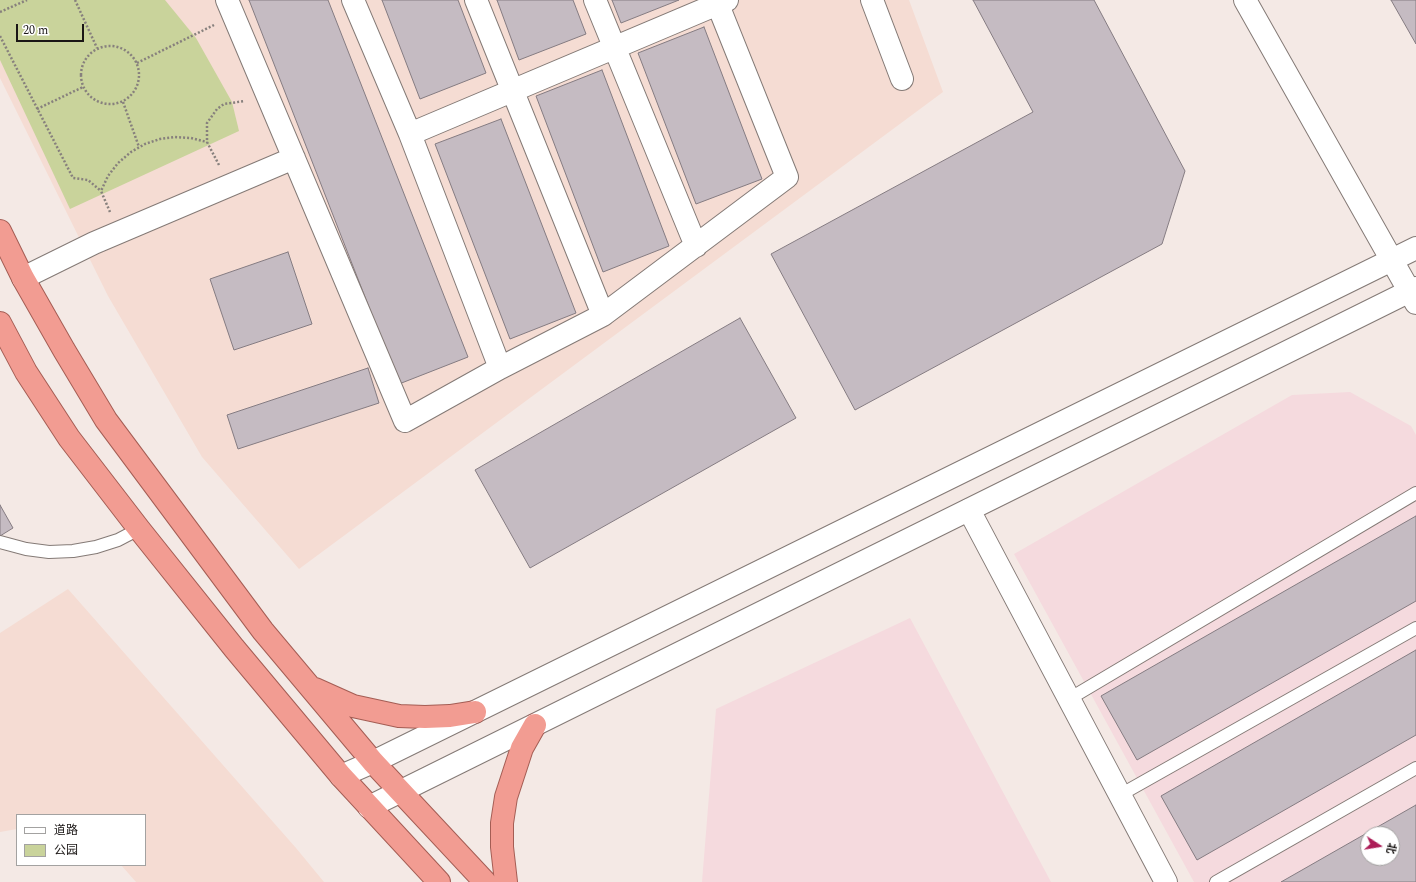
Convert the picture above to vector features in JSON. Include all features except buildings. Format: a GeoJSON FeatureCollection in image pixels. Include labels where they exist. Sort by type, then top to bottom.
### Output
{"type":"FeatureCollection","features":[{"type":"Feature","properties":{"kind":"highway"},"geometry":{"type":"LineString","coordinates":[[0,231],[23,278],[106,420],[263,631],[373,762],[485,882]]}},
{"type":"Feature","properties":{"kind":"highway"},"geometry":{"type":"LineString","coordinates":[[0,323],[26,372],[69,438],[139,529],[234,648],[341,776],[439,882]]}},
{"type":"Feature","properties":{"kind":"highway"},"geometry":{"type":"LineString","coordinates":[[310,686],[353,706],[376,712],[425,717],[450,716],[475,712]]}},
{"type":"Feature","properties":{"kind":"highway"},"geometry":{"type":"LineString","coordinates":[[506,882],[502,847],[502,823],[506,797],[522,748],[535,725]]}},
{"type":"Feature","properties":{"kind":"street"},"geometry":{"type":"LineString","coordinates":[[353,0],[410,134],[500,368]]}},
{"type":"Feature","properties":{"kind":"street"},"geometry":{"type":"LineString","coordinates":[[476,0],[603,315]]}},
{"type":"Feature","properties":{"kind":"street"},"geometry":{"type":"LineString","coordinates":[[595,0],[696,246]]}},
{"type":"Feature","properties":{"kind":"street"},"geometry":{"type":"LineString","coordinates":[[872,0],[902,79]]}},
{"type":"Feature","properties":{"kind":"street"},"geometry":{"type":"LineString","coordinates":[[369,807],[969,510],[1414,294],[1392,259],[1245,0]]}},
{"type":"Feature","properties":{"kind":"street"},"geometry":{"type":"LineString","coordinates":[[230,8],[405,420],[500,368],[603,315],[787,177],[720,1],[614,48],[410,134]]}},
{"type":"Feature","properties":{"kind":"street"},"geometry":{"type":"LineString","coordinates":[[23,278],[119,233],[294,158]]}},
{"type":"Feature","properties":{"kind":"street"},"geometry":{"type":"LineString","coordinates":[[341,776],[475,712],[1416,248]]}},
{"type":"Feature","properties":{"kind":"street"},"geometry":{"type":"LineString","coordinates":[[969,510],[1166,882]]}},
{"type":"Feature","properties":{"kind":"lane"},"geometry":{"type":"LineString","coordinates":[[1069,699],[1416,494]]}},
{"type":"Feature","properties":{"kind":"lane"},"geometry":{"type":"LineString","coordinates":[[0,542],[49,552],[72,551],[96,547],[118,540],[139,529]]}},
{"type":"Feature","properties":{"kind":"lane"},"geometry":{"type":"LineString","coordinates":[[1120,795],[1416,628]]}},
{"type":"Feature","properties":{"kind":"lane"},"geometry":{"type":"LineString","coordinates":[[1216,882],[1416,768]]}},
{"type":"Feature","properties":{"kind":"path"},"geometry":{"type":"LineString","coordinates":[[0,12],[27,0]]}},
{"type":"Feature","properties":{"kind":"path"},"geometry":{"type":"LineString","coordinates":[[75,0],[97,48]]}},
{"type":"Feature","properties":{"kind":"path"},"geometry":{"type":"LineString","coordinates":[[137,63],[230,8]]}},
{"type":"Feature","properties":{"kind":"path"},"geometry":{"type":"LineString","coordinates":[[0,36],[73,178],[88,180],[101,191],[119,233]]}},
{"type":"Feature","properties":{"kind":"path"},"geometry":{"type":"LineString","coordinates":[[106,45],[124,49],[132,55],[137,63],[139,71],[136,89],[123,102],[108,104],[100,103],[87,94],[83,87],[80,78],[84,61],[90,53],[97,48],[106,45]]}},
{"type":"Feature","properties":{"kind":"path"},"geometry":{"type":"LineString","coordinates":[[37,109],[83,87]]}},
{"type":"Feature","properties":{"kind":"path"},"geometry":{"type":"LineString","coordinates":[[101,191],[108,176],[118,163],[140,147],[160,139],[175,137],[191,138],[207,142],[207,123],[217,109],[232,102],[240,102],[267,96]]}},
{"type":"Feature","properties":{"kind":"path"},"geometry":{"type":"LineString","coordinates":[[123,102],[140,147]]}},
{"type":"Feature","properties":{"kind":"shaded area"},"geometry":{"type":"Polygon","coordinates":[[[0,0],[909,0],[943,92],[299,569],[202,457],[108,296],[0,78],[0,0]]]}},
{"type":"Feature","properties":{"kind":"shaded area"},"geometry":{"type":"Polygon","coordinates":[[[1350,392],[1411,426],[1416,435],[1416,882],[1194,882],[1014,554],[1292,395],[1350,392]]]}},
{"type":"Feature","properties":{"kind":"shaded area"},"geometry":{"type":"Polygon","coordinates":[[[68,589],[296,848],[324,882],[136,882],[122,866],[146,866],[146,814],[16,814],[16,829],[0,832],[0,633],[68,589]]]}},
{"type":"Feature","properties":{"kind":"shaded area"},"geometry":{"type":"Polygon","coordinates":[[[910,618],[1051,882],[702,882],[716,709],[910,618]]]}},
{"type":"Feature","properties":{"kind":"green space"},"geometry":{"type":"Polygon","coordinates":[[[0,0],[165,0],[196,38],[232,102],[239,131],[70,209],[0,60],[0,0]]]}}]}
